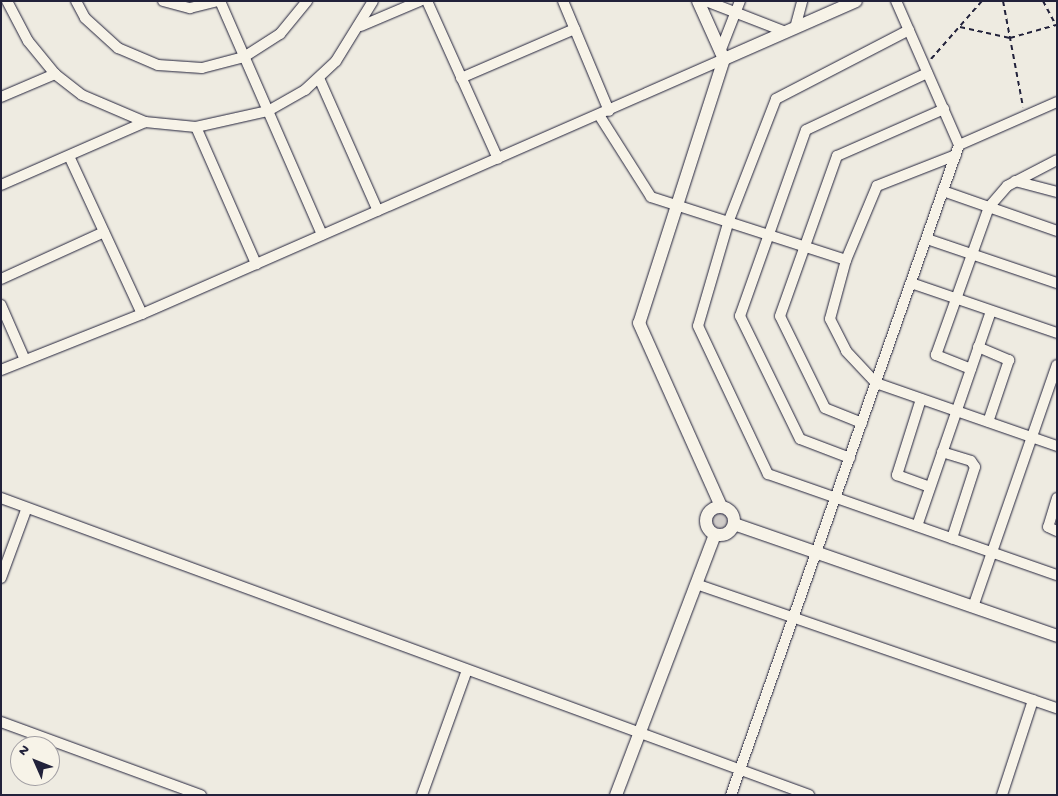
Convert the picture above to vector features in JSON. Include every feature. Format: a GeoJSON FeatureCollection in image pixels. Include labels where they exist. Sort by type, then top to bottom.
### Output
{"type":"FeatureCollection","features":[{"type":"Feature","properties":{"kind":"street"},"geometry":{"type":"LineString","coordinates":[[76,1],[86,18],[118,48],[158,65],[202,68],[244,58],[280,34],[307,1]]}},
{"type":"Feature","properties":{"kind":"street"},"geometry":{"type":"LineString","coordinates":[[163,1],[190,8],[219,1],[322,236]]}},
{"type":"Feature","properties":{"kind":"street"},"geometry":{"type":"LineString","coordinates":[[8,3],[28,42],[55,74],[105,108],[145,122],[196,127],[233,123],[268,111],[319,78],[361,26],[373,1]]}},
{"type":"Feature","properties":{"kind":"street"},"geometry":{"type":"LineString","coordinates":[[361,26],[420,1]]}},
{"type":"Feature","properties":{"kind":"street"},"geometry":{"type":"LineString","coordinates":[[427,1],[498,159]]}},
{"type":"Feature","properties":{"kind":"street"},"geometry":{"type":"LineString","coordinates":[[562,1],[610,110]]}},
{"type":"Feature","properties":{"kind":"street"},"geometry":{"type":"LineString","coordinates":[[698,1],[722,55]]}},
{"type":"Feature","properties":{"kind":"street"},"geometry":{"type":"LineString","coordinates":[[706,1],[791,30]]}},
{"type":"Feature","properties":{"kind":"street"},"geometry":{"type":"LineString","coordinates":[[721,506],[639,323],[680,203],[722,55],[740,1]]}},
{"type":"Feature","properties":{"kind":"street"},"geometry":{"type":"LineString","coordinates":[[791,30],[802,1]]}},
{"type":"Feature","properties":{"kind":"street"},"geometry":{"type":"LineString","coordinates":[[1,370],[142,314],[600,115],[722,55],[791,30],[856,1]]}},
{"type":"Feature","properties":{"kind":"street"},"geometry":{"type":"LineString","coordinates":[[731,795],[958,150],[944,109],[896,1]]}},
{"type":"Feature","properties":{"kind":"street"},"geometry":{"type":"LineString","coordinates":[[461,78],[574,29]]}},
{"type":"Feature","properties":{"kind":"street"},"geometry":{"type":"LineString","coordinates":[[909,30],[776,100],[729,220],[698,326],[768,474],[1057,575]]}},
{"type":"Feature","properties":{"kind":"street"},"geometry":{"type":"LineString","coordinates":[[850,458],[800,439],[740,321],[767,233],[806,130],[926,69]]}},
{"type":"Feature","properties":{"kind":"street"},"geometry":{"type":"LineString","coordinates":[[1,97],[55,74]]}},
{"type":"Feature","properties":{"kind":"street"},"geometry":{"type":"LineString","coordinates":[[319,78],[378,211]]}},
{"type":"Feature","properties":{"kind":"street"},"geometry":{"type":"LineString","coordinates":[[1057,102],[958,150],[877,186],[846,260],[830,319],[846,351],[876,383],[1057,446]]}},
{"type":"Feature","properties":{"kind":"street"},"geometry":{"type":"LineString","coordinates":[[862,423],[825,408],[780,322],[802,245],[837,156],[944,109]]}},
{"type":"Feature","properties":{"kind":"street"},"geometry":{"type":"LineString","coordinates":[[600,115],[652,197],[680,203],[846,260]]}},
{"type":"Feature","properties":{"kind":"street"},"geometry":{"type":"LineString","coordinates":[[1,185],[145,122]]}},
{"type":"Feature","properties":{"kind":"street"},"geometry":{"type":"LineString","coordinates":[[196,127],[256,264]]}},
{"type":"Feature","properties":{"kind":"street"},"geometry":{"type":"LineString","coordinates":[[69,156],[142,314]]}},
{"type":"Feature","properties":{"kind":"street"},"geometry":{"type":"LineString","coordinates":[[971,369],[936,357],[955,298],[989,207],[1015,181],[1057,160]]}},
{"type":"Feature","properties":{"kind":"street"},"geometry":{"type":"LineString","coordinates":[[1015,181],[1057,192]]}},
{"type":"Feature","properties":{"kind":"street"},"geometry":{"type":"LineString","coordinates":[[943,191],[1057,231]]}},
{"type":"Feature","properties":{"kind":"street"},"geometry":{"type":"LineString","coordinates":[[1,279],[104,232]]}},
{"type":"Feature","properties":{"kind":"street"},"geometry":{"type":"LineString","coordinates":[[927,239],[1057,283]]}},
{"type":"Feature","properties":{"kind":"street"},"geometry":{"type":"LineString","coordinates":[[911,283],[1057,333]]}},
{"type":"Feature","properties":{"kind":"street"},"geometry":{"type":"LineString","coordinates":[[1,305],[25,360]]}},
{"type":"Feature","properties":{"kind":"street"},"geometry":{"type":"LineString","coordinates":[[917,526],[991,311]]}},
{"type":"Feature","properties":{"kind":"street"},"geometry":{"type":"LineString","coordinates":[[978,347],[1009,360],[988,422]]}},
{"type":"Feature","properties":{"kind":"street"},"geometry":{"type":"LineString","coordinates":[[973,607],[1057,365]]}},
{"type":"Feature","properties":{"kind":"street"},"geometry":{"type":"LineString","coordinates":[[922,399],[897,475],[930,487]]}},
{"type":"Feature","properties":{"kind":"street"},"geometry":{"type":"LineString","coordinates":[[942,452],[971,461],[975,467],[952,538]]}},
{"type":"Feature","properties":{"kind":"street"},"geometry":{"type":"LineString","coordinates":[[1,498],[26,510],[809,795]]}},
{"type":"Feature","properties":{"kind":"street"},"geometry":{"type":"LineString","coordinates":[[1057,498],[1048,527],[1057,531]]}},
{"type":"Feature","properties":{"kind":"street"},"geometry":{"type":"LineString","coordinates":[[721,506],[730,510],[734,524],[724,534],[715,534],[707,528],[706,518],[711,509],[721,506]]}},
{"type":"Feature","properties":{"kind":"street"},"geometry":{"type":"LineString","coordinates":[[1,578],[26,510]]}},
{"type":"Feature","properties":{"kind":"street"},"geometry":{"type":"LineString","coordinates":[[734,524],[1057,636]]}},
{"type":"Feature","properties":{"kind":"street"},"geometry":{"type":"LineString","coordinates":[[616,795],[715,534]]}},
{"type":"Feature","properties":{"kind":"street"},"geometry":{"type":"LineString","coordinates":[[696,584],[1057,708]]}},
{"type":"Feature","properties":{"kind":"street"},"geometry":{"type":"LineString","coordinates":[[422,795],[467,670]]}},
{"type":"Feature","properties":{"kind":"street"},"geometry":{"type":"LineString","coordinates":[[1002,795],[1033,700]]}},
{"type":"Feature","properties":{"kind":"street"},"geometry":{"type":"LineString","coordinates":[[1,722],[201,795]]}},
{"type":"Feature","properties":{"kind":"path"},"geometry":{"type":"LineString","coordinates":[[926,69],[982,1]]}},
{"type":"Feature","properties":{"kind":"path"},"geometry":{"type":"LineString","coordinates":[[1003,1],[1024,117]]}},
{"type":"Feature","properties":{"kind":"path"},"geometry":{"type":"LineString","coordinates":[[960,27],[1010,38],[1056,26],[1043,1]]}},
{"type":"Feature","properties":{"kind":"shaded area"},"geometry":{"type":"Polygon","coordinates":[[[717,512],[723,512],[728,517],[726,526],[717,528],[712,523],[712,517],[717,512]]]}}]}
